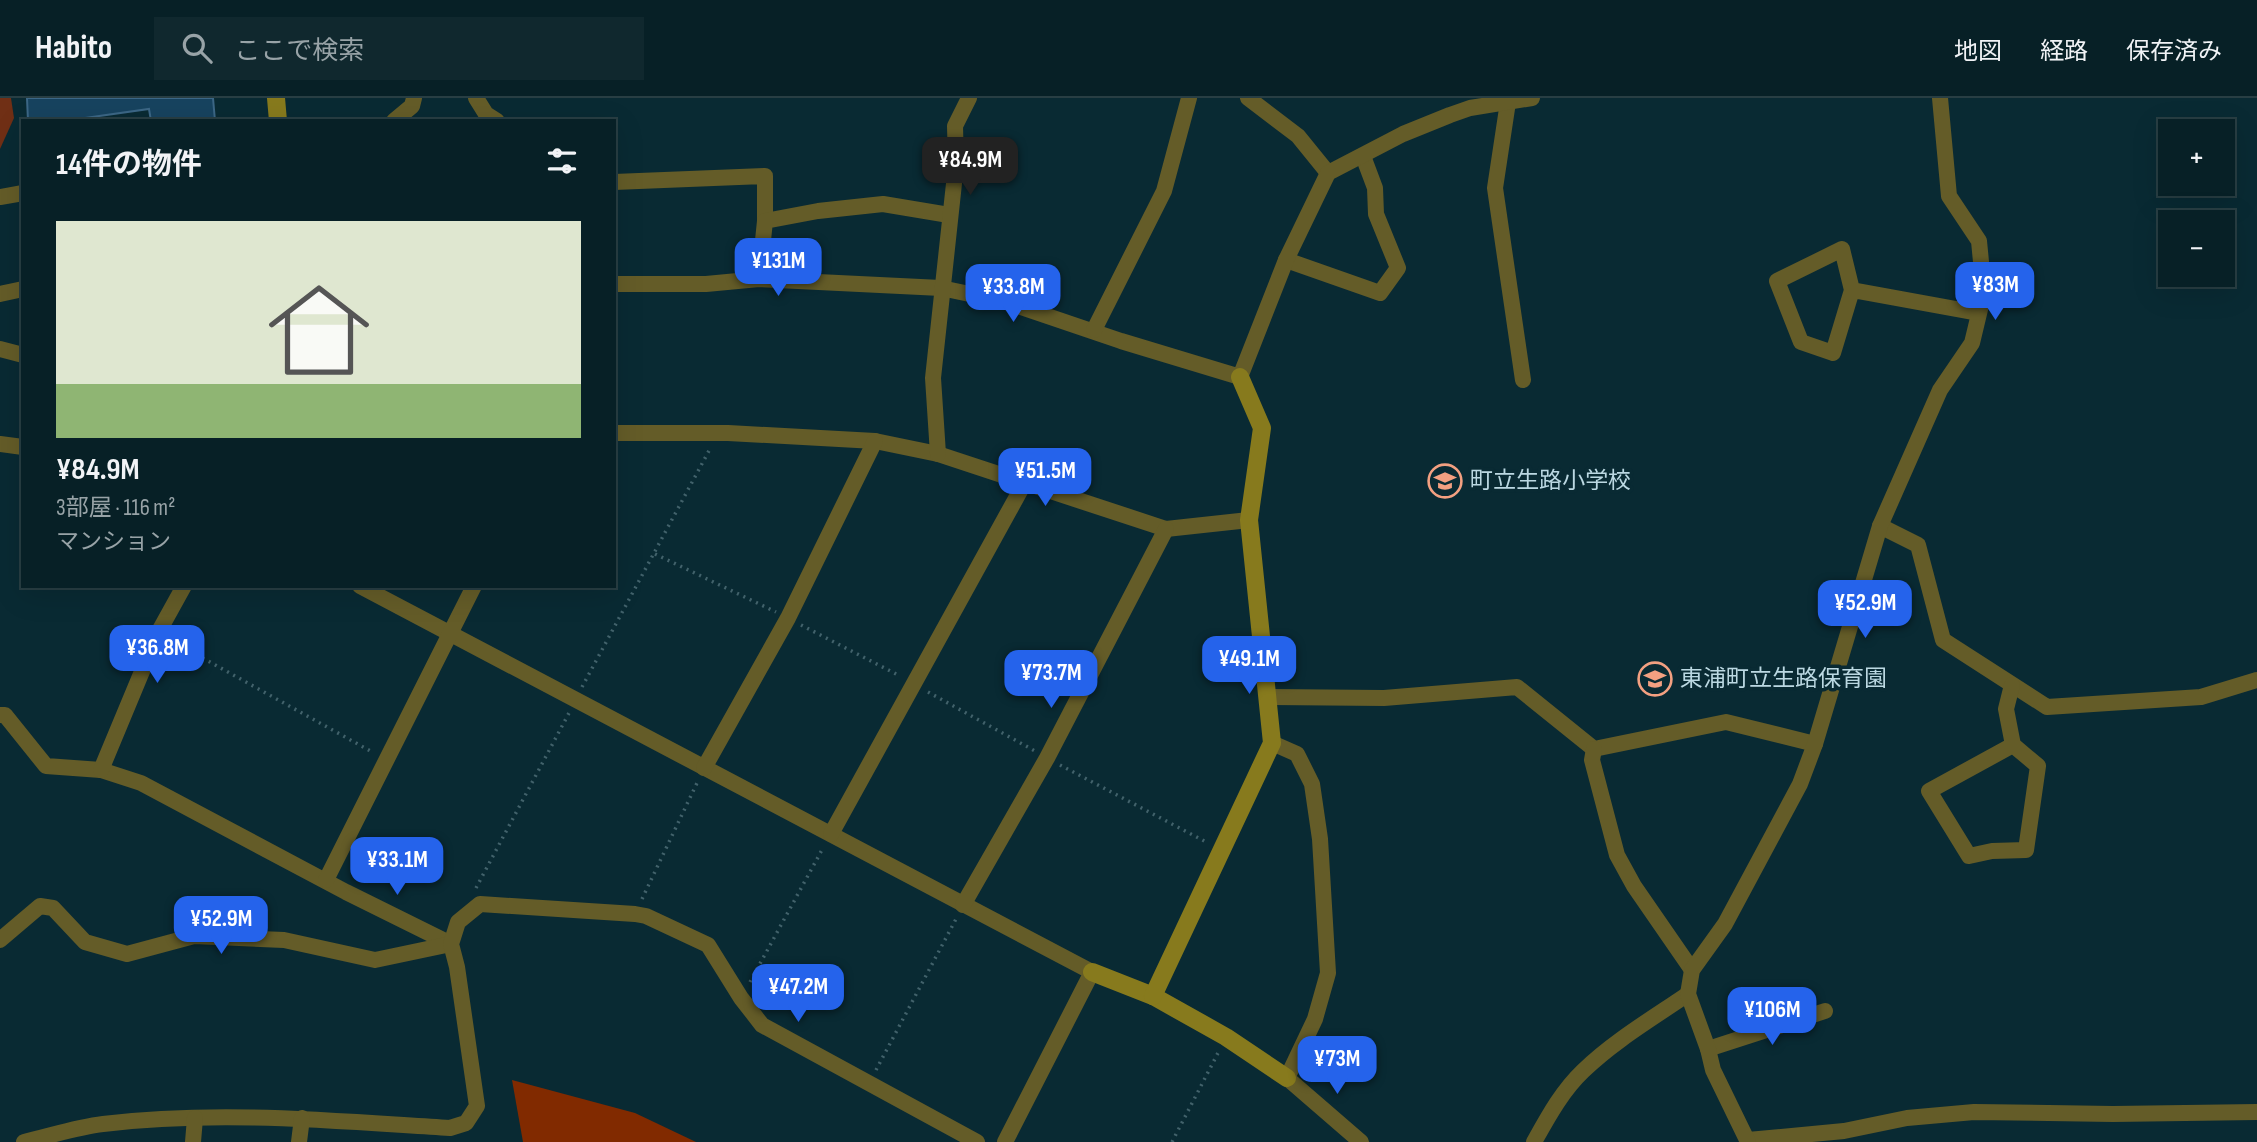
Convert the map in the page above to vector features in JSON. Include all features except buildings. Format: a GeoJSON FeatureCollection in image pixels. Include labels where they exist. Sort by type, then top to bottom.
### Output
{"type":"FeatureCollection","features":[{"type":"Feature","properties":{"kind":"street"},"geometry":{"type":"LineString","coordinates":[[276,98],[278,119]]}},
{"type":"Feature","properties":{"kind":"street"},"geometry":{"type":"LineString","coordinates":[[397,119],[412,106],[415,98]]}},
{"type":"Feature","properties":{"kind":"street"},"geometry":{"type":"LineString","coordinates":[[476,98],[486,114],[494,119]]}},
{"type":"Feature","properties":{"kind":"street"},"geometry":{"type":"LineString","coordinates":[[938,454],[933,378],[956,165],[955,126],[969,98]]}},
{"type":"Feature","properties":{"kind":"street"},"geometry":{"type":"LineString","coordinates":[[1094,330],[1164,191],[1189,98]]}},
{"type":"Feature","properties":{"kind":"street"},"geometry":{"type":"LineString","coordinates":[[1248,98],[1298,136],[1328,173]]}},
{"type":"Feature","properties":{"kind":"street"},"geometry":{"type":"LineString","coordinates":[[1153,996],[1272,743],[1249,520],[1262,429],[1240,377],[1286,260],[1328,173],[1469,103],[1532,98]]}},
{"type":"Feature","properties":{"kind":"street"},"geometry":{"type":"LineString","coordinates":[[1940,98],[1950,197],[1979,241],[1984,293],[1972,343],[1940,390],[1880,526],[1815,744],[1800,783],[1725,924],[1692,970],[1688,994],[1713,1070],[1748,1141],[1844,1131],[1907,1118],[1974,1112],[2257,1112]]}},
{"type":"Feature","properties":{"kind":"street"},"geometry":{"type":"LineString","coordinates":[[1508,102],[1494,188],[1523,380]]}},
{"type":"Feature","properties":{"kind":"street"},"geometry":{"type":"LineString","coordinates":[[1286,260],[1380,293],[1398,268],[1376,214],[1376,188],[1363,156]]}},
{"type":"Feature","properties":{"kind":"street"},"geometry":{"type":"LineString","coordinates":[[616,182],[765,176],[765,221],[759,279]]}},
{"type":"Feature","properties":{"kind":"street"},"geometry":{"type":"LineString","coordinates":[[0,197],[21,193]]}},
{"type":"Feature","properties":{"kind":"street"},"geometry":{"type":"LineString","coordinates":[[765,221],[818,211],[883,204],[949,215]]}},
{"type":"Feature","properties":{"kind":"street"},"geometry":{"type":"LineString","coordinates":[[1842,249],[1852,290],[1833,353],[1801,342],[1777,281],[1842,249]]}},
{"type":"Feature","properties":{"kind":"street"},"geometry":{"type":"LineString","coordinates":[[616,284],[706,284],[759,279],[941,288],[1003,301],[1240,377]]}},
{"type":"Feature","properties":{"kind":"street"},"geometry":{"type":"LineString","coordinates":[[0,294],[21,289]]}},
{"type":"Feature","properties":{"kind":"street"},"geometry":{"type":"LineString","coordinates":[[1852,290],[1978,313]]}},
{"type":"Feature","properties":{"kind":"street"},"geometry":{"type":"LineString","coordinates":[[0,349],[21,354]]}},
{"type":"Feature","properties":{"kind":"street"},"geometry":{"type":"LineString","coordinates":[[616,433],[718,433],[875,442],[938,454],[1166,530],[1249,520]]}},
{"type":"Feature","properties":{"kind":"street"},"geometry":{"type":"LineString","coordinates":[[704,768],[788,618],[875,442]]}},
{"type":"Feature","properties":{"kind":"street"},"geometry":{"type":"LineString","coordinates":[[0,444],[21,447]]}},
{"type":"Feature","properties":{"kind":"street"},"geometry":{"type":"LineString","coordinates":[[831,834],[1024,482]]}},
{"type":"Feature","properties":{"kind":"street"},"geometry":{"type":"LineString","coordinates":[[1880,526],[1919,545],[1943,640],[2047,707],[2201,697],[2257,680]]}},
{"type":"Feature","properties":{"kind":"street"},"geometry":{"type":"LineString","coordinates":[[963,905],[1047,758],[1166,530]]}},
{"type":"Feature","properties":{"kind":"street"},"geometry":{"type":"LineString","coordinates":[[101,770],[158,634],[183,588]]}},
{"type":"Feature","properties":{"kind":"street"},"geometry":{"type":"LineString","coordinates":[[364,588],[963,905],[1092,972],[1153,996],[1227,1037],[1287,1078],[1345,1136],[1361,1142]]}},
{"type":"Feature","properties":{"kind":"street"},"geometry":{"type":"LineString","coordinates":[[326,880],[473,588]]}},
{"type":"Feature","properties":{"kind":"street"},"geometry":{"type":"LineString","coordinates":[[2012,685],[2006,709],[2013,746],[2038,766],[2026,850],[1992,851],[1969,856],[1929,792],[2013,746]]}},
{"type":"Feature","properties":{"kind":"street"},"geometry":{"type":"LineString","coordinates":[[1268,697],[1384,698],[1517,687],[1594,749]]}},
{"type":"Feature","properties":{"kind":"street"},"geometry":{"type":"LineString","coordinates":[[0,715],[5,715],[46,766],[101,770],[141,783],[451,944]]}},
{"type":"Feature","properties":{"kind":"street"},"geometry":{"type":"LineString","coordinates":[[1594,749],[1726,722],[1815,744]]}},
{"type":"Feature","properties":{"kind":"street"},"geometry":{"type":"LineString","coordinates":[[1272,743],[1297,754],[1312,784],[1320,839],[1328,960],[1328,973],[1315,1019],[1287,1078]]}},
{"type":"Feature","properties":{"kind":"street"},"geometry":{"type":"LineString","coordinates":[[1594,749],[1592,760],[1617,855],[1634,886],[1692,970]]}},
{"type":"Feature","properties":{"kind":"street"},"geometry":{"type":"LineString","coordinates":[[24,1142],[101,1124],[195,1118],[302,1118],[450,1128],[466,1124],[477,1106],[457,967],[451,944],[458,922],[480,904],[635,914],[646,916],[708,945],[762,1026],[977,1142]]}},
{"type":"Feature","properties":{"kind":"street"},"geometry":{"type":"LineString","coordinates":[[0,940],[40,905],[53,908],[85,942],[127,954],[194,936],[284,940],[375,960],[451,944]]}},
{"type":"Feature","properties":{"kind":"street"},"geometry":{"type":"LineString","coordinates":[[1005,1142],[1092,972]]}},
{"type":"Feature","properties":{"kind":"street"},"geometry":{"type":"LineString","coordinates":[[1534,1142],[1556,1102],[1582,1072],[1688,994]]}},
{"type":"Feature","properties":{"kind":"street"},"geometry":{"type":"LineString","coordinates":[[1708,1049],[1825,1011]]}},
{"type":"Feature","properties":{"kind":"street"},"geometry":{"type":"LineString","coordinates":[[193,1142],[195,1118]]}},
{"type":"Feature","properties":{"kind":"street"},"geometry":{"type":"LineString","coordinates":[[299,1142],[302,1118]]}},
{"type":"Feature","properties":{"kind":"street"},"geometry":{"type":"LineString","coordinates":[[99,1142],[101,1124]]}},
{"type":"Feature","properties":{"kind":"path"},"geometry":{"type":"LineString","coordinates":[[458,922],[718,433]]}},
{"type":"Feature","properties":{"kind":"path"},"geometry":{"type":"LineString","coordinates":[[655,554],[788,618],[1222,850]]}},
{"type":"Feature","properties":{"kind":"path"},"geometry":{"type":"LineString","coordinates":[[158,634],[387,760]]}},
{"type":"Feature","properties":{"kind":"path"},"geometry":{"type":"LineString","coordinates":[[635,914],[704,768]]}},
{"type":"Feature","properties":{"kind":"path"},"geometry":{"type":"LineString","coordinates":[[741,998],[831,834]]}},
{"type":"Feature","properties":{"kind":"path"},"geometry":{"type":"LineString","coordinates":[[869,1084],[963,905]]}},
{"type":"Feature","properties":{"kind":"path"},"geometry":{"type":"LineString","coordinates":[[1172,1142],[1227,1037]]}},
{"type":"Feature","properties":{"kind":"shaded area"},"geometry":{"type":"Polygon","coordinates":[[[0,98],[11,98],[14,118],[0,149],[0,98]]]}},
{"type":"Feature","properties":{"kind":"shaded area"},"geometry":{"type":"Polygon","coordinates":[[[512,1080],[635,1113],[696,1142],[523,1142],[512,1080]]]}},
{"type":"Feature","properties":{"kind":"place","name":"町立生路小学校"},"geometry":{"type":"Point","coordinates":[1445,481]}},
{"type":"Feature","properties":{"kind":"place","name":"東浦町立生路保育園"},"geometry":{"type":"Point","coordinates":[1655,679]}}]}
